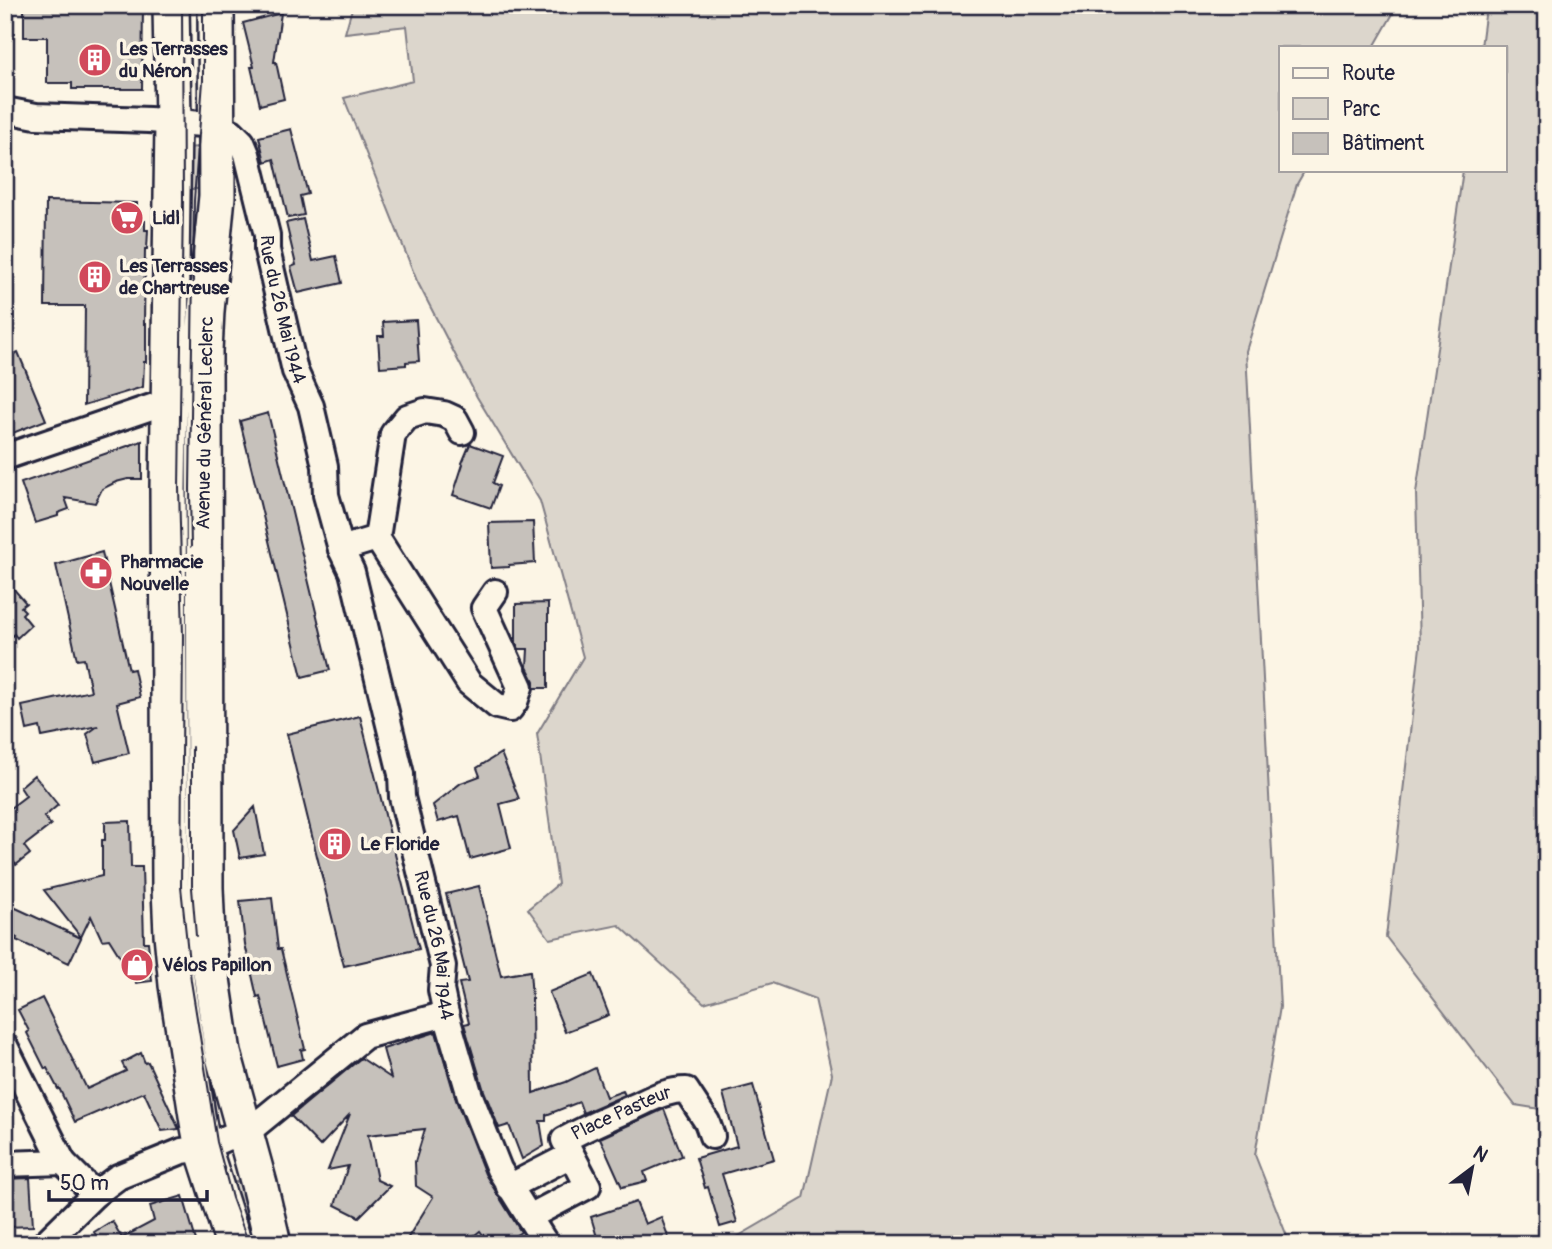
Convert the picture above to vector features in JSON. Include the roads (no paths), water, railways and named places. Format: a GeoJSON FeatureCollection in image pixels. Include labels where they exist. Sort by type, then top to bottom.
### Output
{"type":"FeatureCollection","features":[{"type":"Feature","properties":{"kind":"main road","name":"Avenue du Général Leclerc"},"geometry":{"type":"LineString","coordinates":[[171,5],[173,122],[168,507],[172,934],[198,1122],[203,1147],[234,1244]]}},
{"type":"Feature","properties":{"kind":"main road","name":"Avenue du Général Leclerc"},"geometry":{"type":"LineString","coordinates":[[216,5],[217,196],[204,351],[205,888],[212,979],[223,1053],[250,1128],[273,1244]]}},
{"type":"Feature","properties":{"kind":"street"},"geometry":{"type":"LineString","coordinates":[[5,110],[36,116],[216,125]]}},
{"type":"Feature","properties":{"kind":"street","name":"Rue du 26 Mai 1944"},"geometry":{"type":"LineString","coordinates":[[216,125],[232,132],[242,142],[247,154],[295,370],[312,406],[325,466],[326,495],[341,549],[352,572],[401,774],[402,796],[443,966],[441,990],[446,1014],[470,1096],[499,1169],[546,1244]]}},
{"type":"Feature","properties":{"kind":"street","name":"Avenue du Général Leclerc"},"geometry":{"type":"LineString","coordinates":[[5,457],[169,401]]}},
{"type":"Feature","properties":{"kind":"street"},"geometry":{"type":"LineString","coordinates":[[462,432],[455,419],[425,411],[407,417],[393,434],[377,538],[469,683],[497,706],[510,709],[520,687],[484,607],[495,592]]}},
{"type":"Feature","properties":{"kind":"street"},"geometry":{"type":"LineString","coordinates":[[341,549],[377,538]]}},
{"type":"Feature","properties":{"kind":"street"},"geometry":{"type":"LineString","coordinates":[[44,1244],[118,1177],[182,1151],[203,1147],[250,1128],[365,1036],[446,1014]]}},
{"type":"Feature","properties":{"kind":"street"},"geometry":{"type":"LineString","coordinates":[[5,1046],[63,1161],[95,1195]]}},
{"type":"Feature","properties":{"kind":"street","name":"Place Pasteur"},"geometry":{"type":"LineString","coordinates":[[529,1217],[588,1186],[564,1140],[660,1094],[685,1090],[701,1113],[712,1136]]}},
{"type":"Feature","properties":{"kind":"street","name":"Place Pasteur"},"geometry":{"type":"LineString","coordinates":[[509,1187],[571,1155]]}},
{"type":"Feature","properties":{"kind":"street"},"geometry":{"type":"LineString","coordinates":[[5,1164],[63,1161]]}},
{"type":"Feature","properties":{"kind":"tram line"},"geometry":{"type":"LineString","coordinates":[[182,5],[183,200],[179,488],[183,636],[181,887],[191,981],[217,1142],[232,1198],[249,1244]]}},
{"type":"Feature","properties":{"kind":"tram line"},"geometry":{"type":"LineString","coordinates":[[191,547],[194,200],[203,81],[203,5]]}},
{"type":"Feature","properties":{"kind":"tram line"},"geometry":{"type":"LineString","coordinates":[[192,747],[192,888],[196,936]]}},
{"type":"Feature","properties":{"kind":"place","name":"Les Terrasses du Néron"},"geometry":{"type":"Point","coordinates":[95,60]}},
{"type":"Feature","properties":{"kind":"place","name":"Lidl"},"geometry":{"type":"Point","coordinates":[127,218]}},
{"type":"Feature","properties":{"kind":"place","name":"Les Terrasses de Chartreuse"},"geometry":{"type":"Point","coordinates":[95,277]}},
{"type":"Feature","properties":{"kind":"place","name":"Pharmacie Nouvelle"},"geometry":{"type":"Point","coordinates":[96,573]}},
{"type":"Feature","properties":{"kind":"place","name":"Le Floride"},"geometry":{"type":"Point","coordinates":[335,844]}},
{"type":"Feature","properties":{"kind":"place","name":"Vélos Papillon"},"geometry":{"type":"Point","coordinates":[137,965]}}]}
